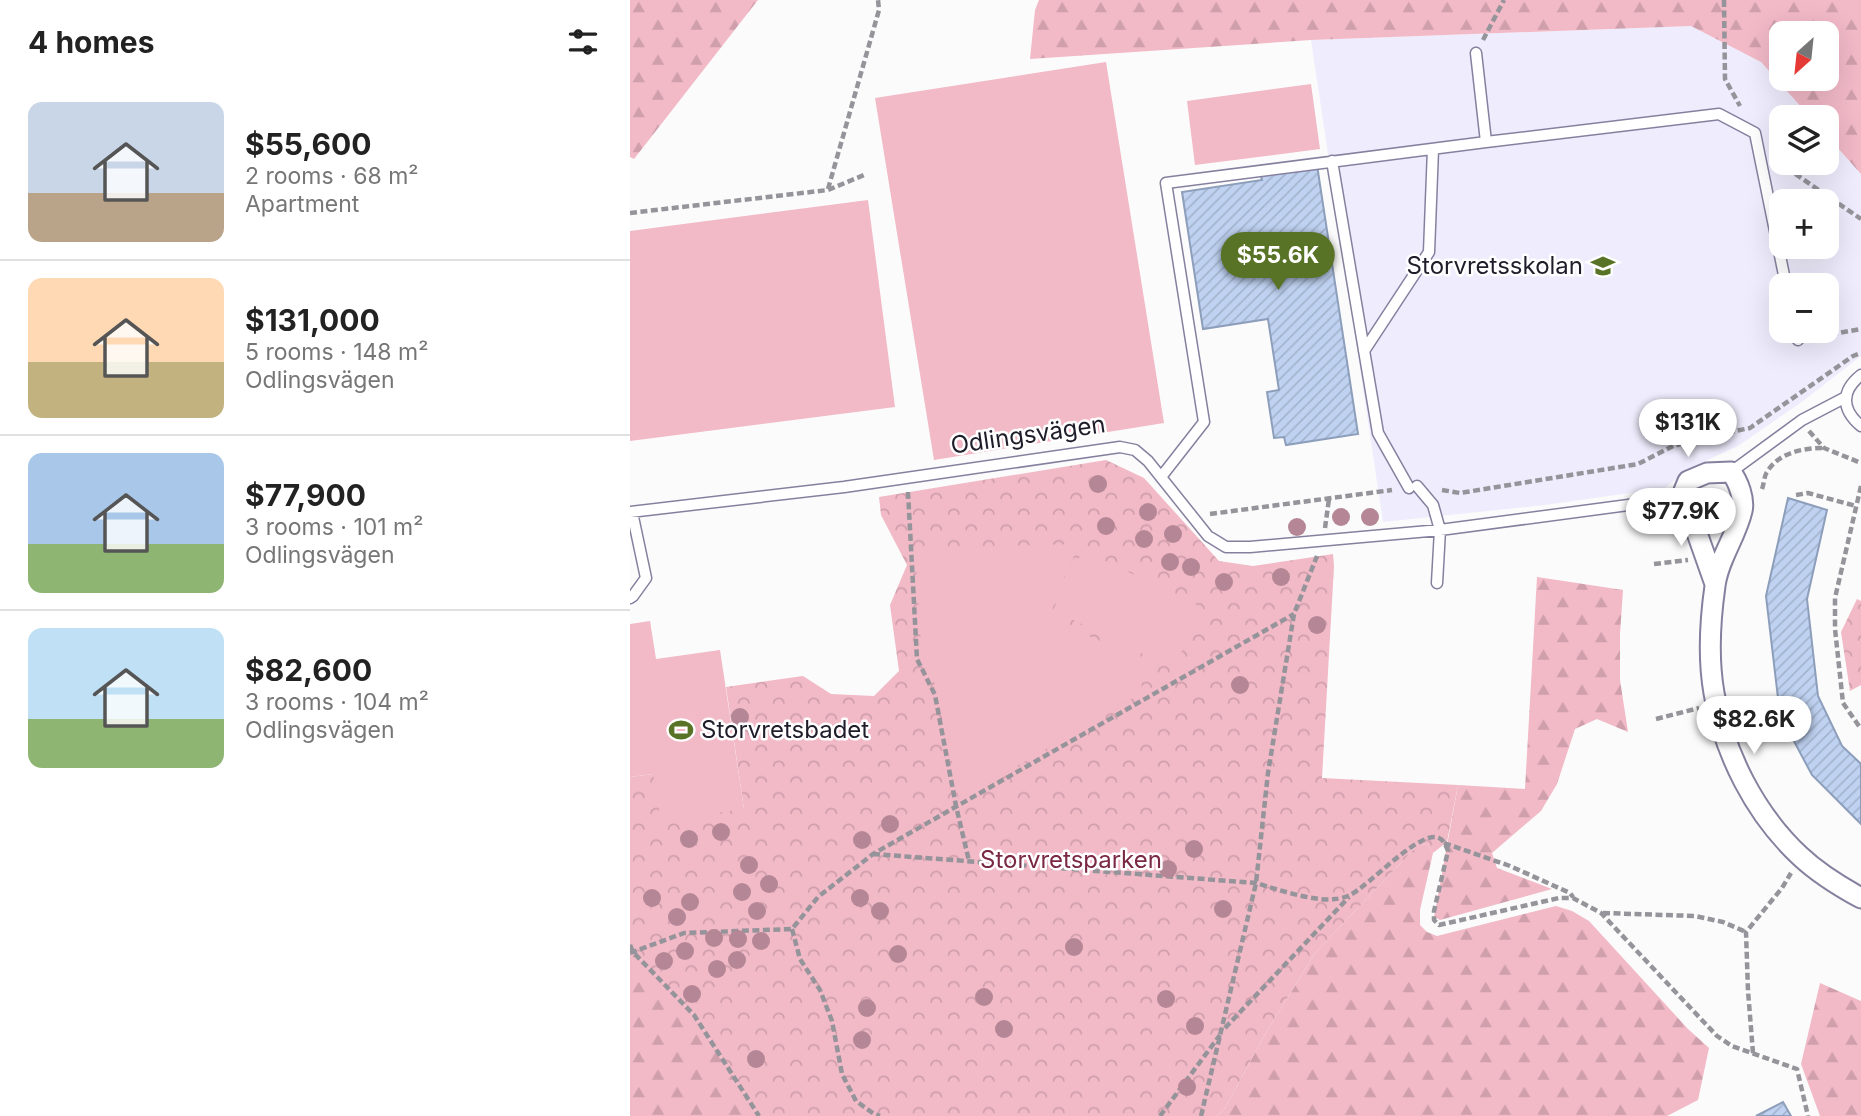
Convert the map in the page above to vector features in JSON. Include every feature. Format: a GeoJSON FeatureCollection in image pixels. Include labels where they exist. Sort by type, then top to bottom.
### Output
{"type":"FeatureCollection","features":[{"type":"Feature","properties":{"kind":"street"},"geometry":{"type":"LineString","coordinates":[[1715,584],[1681,498],[1688,481],[1707,473],[1731,471],[1741,493],[1743,509],[1715,584],[1710,648],[1717,704],[1736,766],[1760,810],[1801,856],[1828,879],[1861,898]]}},
{"type":"Feature","properties":{"kind":"lane"},"geometry":{"type":"LineString","coordinates":[[1476,54],[1486,142]]}},
{"type":"Feature","properties":{"kind":"lane"},"geometry":{"type":"LineString","coordinates":[[1161,477],[1203,422],[1166,183],[1719,114],[1755,134],[1784,273]]}},
{"type":"Feature","properties":{"kind":"lane"},"geometry":{"type":"LineString","coordinates":[[1364,351],[1429,252],[1433,149]]}},
{"type":"Feature","properties":{"kind":"lane"},"geometry":{"type":"LineString","coordinates":[[1332,162],[1378,433],[1413,487],[1433,505],[1440,530],[1437,583]]}},
{"type":"Feature","properties":{"kind":"lane"},"geometry":{"type":"LineString","coordinates":[[1861,375],[1851,384],[1846,397],[1852,418],[1861,426]]}},
{"type":"Feature","properties":{"kind":"lane"},"geometry":{"type":"LineString","coordinates":[[1731,471],[1802,420],[1846,397]]}},
{"type":"Feature","properties":{"kind":"lane","name":"Odlingsvägen"},"geometry":{"type":"LineString","coordinates":[[631,512],[844,487],[1120,447],[1135,450],[1148,461],[1208,536],[1226,547],[1440,530],[1681,498]]}},
{"type":"Feature","properties":{"kind":"lane"},"geometry":{"type":"LineString","coordinates":[[630,598],[646,578],[631,512]]}},
{"type":"Feature","properties":{"kind":"path"},"geometry":{"type":"LineString","coordinates":[[828,190],[879,10],[878,0]]}},
{"type":"Feature","properties":{"kind":"path"},"geometry":{"type":"LineString","coordinates":[[1476,54],[1504,0]]}},
{"type":"Feature","properties":{"kind":"path"},"geometry":{"type":"LineString","coordinates":[[630,213],[828,190],[864,175]]}},
{"type":"Feature","properties":{"kind":"path"},"geometry":{"type":"LineString","coordinates":[[1839,331],[1861,329]]}},
{"type":"Feature","properties":{"kind":"path"},"geometry":{"type":"LineString","coordinates":[[1192,516],[1413,487],[1460,493],[1638,464],[1673,446],[1750,428],[1861,353]]}},
{"type":"Feature","properties":{"kind":"path"},"geometry":{"type":"LineString","coordinates":[[1788,402],[1824,448]]}},
{"type":"Feature","properties":{"kind":"path"},"geometry":{"type":"LineString","coordinates":[[1758,499],[1766,473],[1776,462],[1791,453],[1807,448],[1824,448],[1861,463]]}},
{"type":"Feature","properties":{"kind":"path"},"geometry":{"type":"LineString","coordinates":[[908,477],[917,659],[935,695],[969,861]]}},
{"type":"Feature","properties":{"kind":"path"},"geometry":{"type":"LineString","coordinates":[[1861,486],[1835,598],[1835,629],[1843,703],[1861,730]]}},
{"type":"Feature","properties":{"kind":"path"},"geometry":{"type":"LineString","coordinates":[[1796,495],[1808,493],[1856,506]]}},
{"type":"Feature","properties":{"kind":"path"},"geometry":{"type":"LineString","coordinates":[[1201,1116],[1256,883],[1268,773],[1294,614],[1323,540],[1329,499]]}},
{"type":"Feature","properties":{"kind":"path"},"geometry":{"type":"LineString","coordinates":[[632,953],[684,933],[792,929],[818,897],[873,854],[1294,614]]}},
{"type":"Feature","properties":{"kind":"path"},"geometry":{"type":"LineString","coordinates":[[1656,719],[1717,704]]}},
{"type":"Feature","properties":{"kind":"path"},"geometry":{"type":"LineString","coordinates":[[1160,1116],[1231,1020],[1350,895],[1418,842],[1432,836],[1439,838],[1448,851],[1434,911],[1434,920],[1439,925],[1559,898],[1573,898],[1601,913],[1717,1036],[1732,1046],[1797,1069],[1808,1116]]}},
{"type":"Feature","properties":{"kind":"path"},"geometry":{"type":"LineString","coordinates":[[1444,843],[1510,866],[1570,893],[1573,898]]}},
{"type":"Feature","properties":{"kind":"path"},"geometry":{"type":"LineString","coordinates":[[873,854],[1256,883],[1291,894],[1332,900],[1350,895]]}},
{"type":"Feature","properties":{"kind":"path"},"geometry":{"type":"LineString","coordinates":[[1753,1053],[1746,932],[1782,888],[1801,856]]}},
{"type":"Feature","properties":{"kind":"path"},"geometry":{"type":"LineString","coordinates":[[1601,913],[1695,916],[1723,922],[1746,932]]}},
{"type":"Feature","properties":{"kind":"path"},"geometry":{"type":"LineString","coordinates":[[792,929],[800,960],[820,990],[832,1021],[842,1074],[856,1101],[880,1116]]}},
{"type":"Feature","properties":{"kind":"path"},"geometry":{"type":"LineString","coordinates":[[630,944],[632,953],[694,1015],[759,1116]]}},
{"type":"Feature","properties":{"kind":"shaded area","name":"Storvretsskolan"},"geometry":{"type":"Polygon","coordinates":[[[1691,26],[1761,62],[1769,71],[1769,91],[1787,91],[1799,105],[1769,105],[1769,175],[1839,175],[1839,149],[1861,174],[1861,356],[1738,446],[1688,469],[1665,488],[1545,505],[1383,522],[1311,40],[1691,26]]]}},
{"type":"Feature","properties":{"kind":"green space"},"geometry":{"type":"Polygon","coordinates":[[[630,0],[758,0],[634,159],[630,157],[630,0]]]}},
{"type":"Feature","properties":{"kind":"green space"},"geometry":{"type":"Polygon","coordinates":[[[1039,0],[1861,0],[1861,174],[1839,149],[1839,105],[1799,105],[1787,91],[1839,91],[1839,21],[1769,21],[1769,71],[1761,62],[1691,26],[1311,40],[1030,59],[1035,10],[1039,0]]]}},
{"type":"Feature","properties":{"kind":"green space"},"geometry":{"type":"Polygon","coordinates":[[[1106,62],[1164,423],[934,460],[875,98],[1106,62]]]}},
{"type":"Feature","properties":{"kind":"green space"},"geometry":{"type":"Polygon","coordinates":[[[1311,84],[1320,149],[1195,165],[1187,101],[1311,84]]]}},
{"type":"Feature","properties":{"kind":"green space"},"geometry":{"type":"Polygon","coordinates":[[[868,200],[895,407],[630,441],[630,231],[868,200]]]}},
{"type":"Feature","properties":{"kind":"green space","name":"Storvretsparken"},"geometry":{"type":"Polygon","coordinates":[[[1106,460],[1144,478],[1219,561],[1253,566],[1333,554],[1322,778],[1458,785],[1447,842],[1433,853],[1427,844],[1418,845],[1315,953],[1264,1036],[1225,1108],[1217,1116],[759,1116],[694,1015],[633,952],[630,945],[630,777],[653,774],[744,809],[726,687],[803,676],[831,694],[874,696],[899,671],[890,605],[907,565],[881,515],[879,497],[1106,460]]]}},
{"type":"Feature","properties":{"kind":"green space"},"geometry":{"type":"Polygon","coordinates":[[[1080,544],[1046,615],[1141,661],[1142,693],[959,800],[939,692],[922,658],[915,548],[1080,544]]]}},
{"type":"Feature","properties":{"kind":"green space"},"geometry":{"type":"Polygon","coordinates":[[[1083,550],[1203,608],[1173,669],[1053,610],[1083,550]]]}},
{"type":"Feature","properties":{"kind":"green space"},"geometry":{"type":"Polygon","coordinates":[[[1537,577],[1623,590],[1620,680],[1628,732],[1597,719],[1575,729],[1557,784],[1541,811],[1492,853],[1497,868],[1552,889],[1440,920],[1434,917],[1458,785],[1525,789],[1537,577]]]}},
{"type":"Feature","properties":{"kind":"green space"},"geometry":{"type":"Polygon","coordinates":[[[1857,599],[1861,601],[1861,685],[1850,691],[1841,632],[1857,599]]]}},
{"type":"Feature","properties":{"kind":"green space","name":"Storvretsbadet"},"geometry":{"type":"Polygon","coordinates":[[[650,621],[656,659],[720,650],[744,809],[661,821],[653,774],[630,777],[630,624],[650,621]]]}},
{"type":"Feature","properties":{"kind":"green space"},"geometry":{"type":"Polygon","coordinates":[[[1427,844],[1433,853],[1420,910],[1420,925],[1427,932],[1437,936],[1556,906],[1589,921],[1688,1029],[1709,1048],[1698,1100],[1667,1116],[1217,1116],[1225,1108],[1264,1036],[1315,953],[1418,845],[1427,844]]]}},
{"type":"Feature","properties":{"kind":"green space"},"geometry":{"type":"Polygon","coordinates":[[[630,945],[633,952],[694,1015],[759,1116],[630,1116],[630,945]]]}},
{"type":"Feature","properties":{"kind":"green space"},"geometry":{"type":"Polygon","coordinates":[[[1820,983],[1861,1001],[1861,1116],[1820,1116],[1801,1064],[1820,983]]]}},
{"type":"Feature","properties":{"kind":"building"},"geometry":{"type":"Polygon","coordinates":[[[1317,165],[1358,434],[1286,445],[1284,437],[1274,438],[1267,392],[1279,390],[1268,319],[1203,329],[1182,192],[1262,180],[1260,173],[1317,165]]]}},
{"type":"Feature","properties":{"kind":"building"},"geometry":{"type":"Polygon","coordinates":[[[1788,498],[1827,510],[1807,599],[1818,696],[1842,746],[1861,764],[1861,824],[1812,775],[1780,715],[1766,596],[1788,498]]]}},
{"type":"Feature","properties":{"kind":"building"},"geometry":{"type":"Polygon","coordinates":[[[1783,1102],[1791,1116],[1756,1116],[1783,1102]]]}},
{"type":"Feature","properties":{"kind":"place","name":"Storvretsskolan"},"geometry":{"type":"Point","coordinates":[1603,266]}},
{"type":"Feature","properties":{"kind":"place","name":"Storvretsbadet"},"geometry":{"type":"Point","coordinates":[681,730]}}]}
